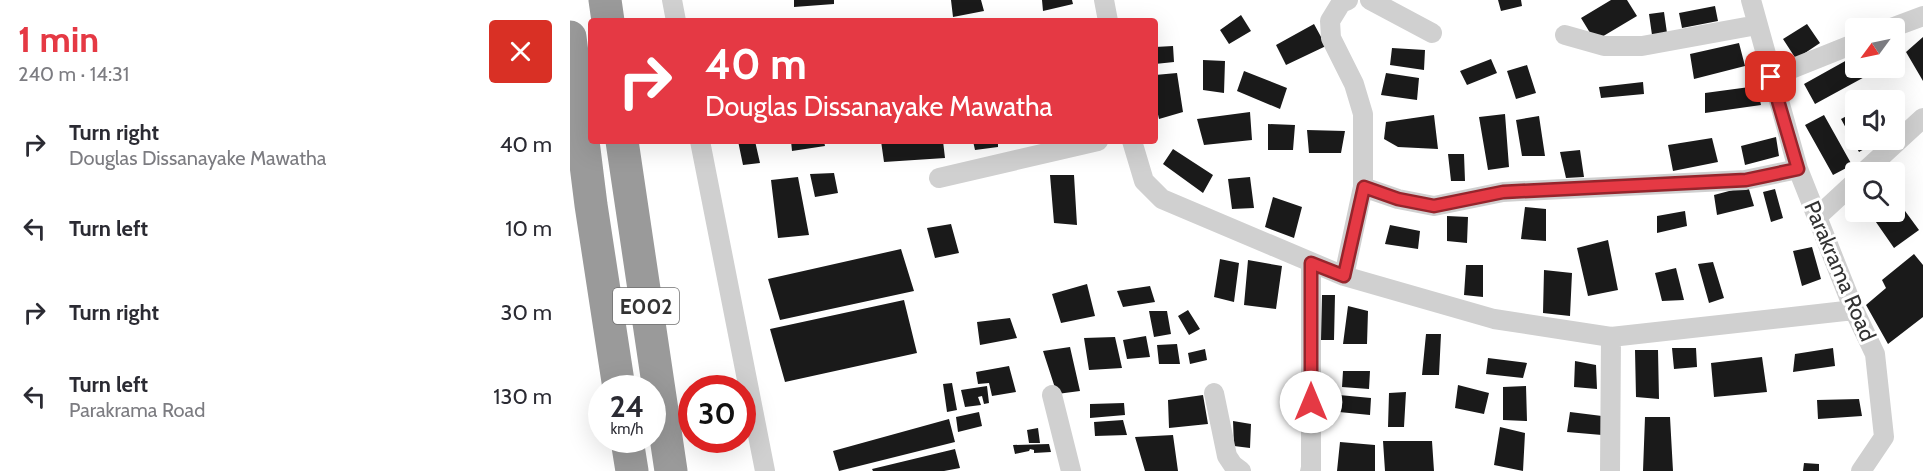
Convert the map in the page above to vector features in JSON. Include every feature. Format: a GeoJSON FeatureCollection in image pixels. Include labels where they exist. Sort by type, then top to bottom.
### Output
{"type":"FeatureCollection","features":[{"type":"Feature","properties":{"kind":"highway"},"geometry":{"type":"LineString","coordinates":[[605,0],[608,18]]}},
{"type":"Feature","properties":{"kind":"highway","name":"E002"},"geometry":{"type":"LineString","coordinates":[[570,37],[591,205],[617,375]]}},
{"type":"Feature","properties":{"kind":"highway","name":"E002"},"geometry":{"type":"LineString","coordinates":[[622,144],[671,471]]}},
{"type":"Feature","properties":{"kind":"highway"},"geometry":{"type":"LineString","coordinates":[[629,453],[632,471]]}},
{"type":"Feature","properties":{"kind":"street"},"geometry":{"type":"LineString","coordinates":[[672,0],[675,18]]}},
{"type":"Feature","properties":{"kind":"street"},"geometry":{"type":"LineString","coordinates":[[1104,0],[1107,18]]}},
{"type":"Feature","properties":{"kind":"street"},"geometry":{"type":"LineString","coordinates":[[1344,276],[1364,187],[1363,114],[1354,84],[1331,38],[1330,21],[1341,3],[1348,0]]}},
{"type":"Feature","properties":{"kind":"street"},"geometry":{"type":"LineString","coordinates":[[1370,0],[1432,33]]}},
{"type":"Feature","properties":{"kind":"street","name":"Parakrama Road"},"geometry":{"type":"LineString","coordinates":[[1751,0],[1798,169],[1854,310],[1875,354],[1884,437],[1861,471]]}},
{"type":"Feature","properties":{"kind":"street"},"geometry":{"type":"LineString","coordinates":[[1905,23],[1923,16]]}},
{"type":"Feature","properties":{"kind":"street"},"geometry":{"type":"LineString","coordinates":[[1565,35],[1604,46],[1642,46],[1757,25]]}},
{"type":"Feature","properties":{"kind":"street"},"geometry":{"type":"LineString","coordinates":[[1771,77],[1845,47]]}},
{"type":"Feature","properties":{"kind":"street"},"geometry":{"type":"LineString","coordinates":[[1875,162],[1923,118]]}},
{"type":"Feature","properties":{"kind":"street"},"geometry":{"type":"LineString","coordinates":[[701,144],[765,471]]}},
{"type":"Feature","properties":{"kind":"street"},"geometry":{"type":"LineString","coordinates":[[939,178],[1085,144]]}},
{"type":"Feature","properties":{"kind":"street"},"geometry":{"type":"LineString","coordinates":[[1133,144],[1144,181],[1162,199],[1344,276],[1494,319],[1611,337],[1854,310]]}},
{"type":"Feature","properties":{"kind":"street"},"geometry":{"type":"LineString","coordinates":[[1364,187],[1398,199],[1434,206],[1503,192],[1746,180],[1798,169]]}},
{"type":"Feature","properties":{"kind":"street"},"geometry":{"type":"LineString","coordinates":[[1817,217],[1845,191]]}},
{"type":"Feature","properties":{"kind":"street"},"geometry":{"type":"LineString","coordinates":[[1310,471],[1311,263]]}},
{"type":"Feature","properties":{"kind":"street"},"geometry":{"type":"LineString","coordinates":[[1610,471],[1611,337]]}},
{"type":"Feature","properties":{"kind":"street"},"geometry":{"type":"LineString","coordinates":[[1214,393],[1227,456],[1241,471]]}},
{"type":"Feature","properties":{"kind":"street"},"geometry":{"type":"LineString","coordinates":[[1052,395],[1071,471]]}},
{"type":"Feature","properties":{"kind":"building"},"geometry":{"type":"Polygon","coordinates":[[[794,0],[834,0],[834,4],[794,7],[794,0]]]}},
{"type":"Feature","properties":{"kind":"building"},"geometry":{"type":"Polygon","coordinates":[[[951,0],[981,0],[984,11],[953,17],[951,0]]]}},
{"type":"Feature","properties":{"kind":"building"},"geometry":{"type":"Polygon","coordinates":[[[1042,0],[1072,0],[1073,4],[1043,11],[1042,0]]]}},
{"type":"Feature","properties":{"kind":"building"},"geometry":{"type":"Polygon","coordinates":[[[1498,0],[1521,0],[1522,6],[1501,11],[1498,0]]]}},
{"type":"Feature","properties":{"kind":"building"},"geometry":{"type":"Polygon","coordinates":[[[1611,0],[1627,0],[1637,16],[1595,41],[1581,18],[1611,0]]]}},
{"type":"Feature","properties":{"kind":"building"},"geometry":{"type":"Polygon","coordinates":[[[1715,6],[1718,21],[1682,28],[1679,13],[1715,6]]]}},
{"type":"Feature","properties":{"kind":"building"},"geometry":{"type":"Polygon","coordinates":[[[1664,12],[1667,33],[1652,35],[1649,14],[1664,12]]]}},
{"type":"Feature","properties":{"kind":"building"},"geometry":{"type":"Polygon","coordinates":[[[1241,15],[1251,31],[1229,44],[1220,30],[1241,15]]]}},
{"type":"Feature","properties":{"kind":"building"},"geometry":{"type":"Polygon","coordinates":[[[1314,24],[1326,46],[1286,65],[1276,45],[1314,24]]]}},
{"type":"Feature","properties":{"kind":"building"},"geometry":{"type":"Polygon","coordinates":[[[1807,24],[1820,43],[1796,59],[1783,39],[1807,24]]]}},
{"type":"Feature","properties":{"kind":"building"},"geometry":{"type":"Polygon","coordinates":[[[1923,37],[1923,81],[1906,52],[1923,37]]]}},
{"type":"Feature","properties":{"kind":"building"},"geometry":{"type":"Polygon","coordinates":[[[1739,43],[1745,66],[1694,79],[1690,54],[1739,43]]]}},
{"type":"Feature","properties":{"kind":"building"},"geometry":{"type":"Polygon","coordinates":[[[1173,46],[1174,62],[1158,64],[1158,47],[1173,46]]]}},
{"type":"Feature","properties":{"kind":"building"},"geometry":{"type":"Polygon","coordinates":[[[1392,48],[1425,50],[1424,70],[1390,65],[1392,48]]]}},
{"type":"Feature","properties":{"kind":"building"},"geometry":{"type":"Polygon","coordinates":[[[1491,59],[1497,73],[1467,85],[1460,71],[1491,59]]]}},
{"type":"Feature","properties":{"kind":"building"},"geometry":{"type":"Polygon","coordinates":[[[1203,60],[1225,61],[1224,93],[1203,90],[1203,60]]]}},
{"type":"Feature","properties":{"kind":"building"},"geometry":{"type":"Polygon","coordinates":[[[1845,61],[1845,78],[1863,78],[1815,104],[1804,84],[1845,61]]]}},
{"type":"Feature","properties":{"kind":"building"},"geometry":{"type":"Polygon","coordinates":[[[1527,65],[1536,93],[1516,99],[1507,71],[1527,65]]]}},
{"type":"Feature","properties":{"kind":"building"},"geometry":{"type":"Polygon","coordinates":[[[1244,71],[1287,88],[1280,109],[1237,91],[1244,71]]]}},
{"type":"Feature","properties":{"kind":"building"},"geometry":{"type":"Polygon","coordinates":[[[1177,73],[1183,112],[1159,119],[1158,75],[1177,73]]]}},
{"type":"Feature","properties":{"kind":"building"},"geometry":{"type":"Polygon","coordinates":[[[1386,73],[1419,78],[1417,100],[1381,95],[1386,73]]]}},
{"type":"Feature","properties":{"kind":"building"},"geometry":{"type":"Polygon","coordinates":[[[1643,82],[1644,94],[1601,98],[1599,87],[1643,82]]]}},
{"type":"Feature","properties":{"kind":"building"},"geometry":{"type":"Polygon","coordinates":[[[1757,86],[1761,105],[1705,113],[1705,93],[1757,86]]]}},
{"type":"Feature","properties":{"kind":"building"},"geometry":{"type":"Polygon","coordinates":[[[1250,112],[1252,140],[1204,145],[1197,119],[1250,112]]]}},
{"type":"Feature","properties":{"kind":"building"},"geometry":{"type":"Polygon","coordinates":[[[1505,114],[1509,167],[1488,170],[1479,117],[1505,114]]]}},
{"type":"Feature","properties":{"kind":"building"},"geometry":{"type":"Polygon","coordinates":[[[1434,115],[1438,149],[1398,147],[1384,139],[1386,122],[1434,115]]]}},
{"type":"Feature","properties":{"kind":"building"},"geometry":{"type":"Polygon","coordinates":[[[1824,115],[1850,162],[1845,162],[1845,169],[1833,175],[1805,125],[1824,115]]]}},
{"type":"Feature","properties":{"kind":"building"},"geometry":{"type":"Polygon","coordinates":[[[1539,116],[1545,156],[1522,156],[1516,120],[1539,116]]]}},
{"type":"Feature","properties":{"kind":"building"},"geometry":{"type":"Polygon","coordinates":[[[1268,124],[1295,125],[1293,150],[1268,150],[1268,124]]]}},
{"type":"Feature","properties":{"kind":"building"},"geometry":{"type":"Polygon","coordinates":[[[1307,130],[1345,131],[1341,153],[1309,153],[1307,130]]]}},
{"type":"Feature","properties":{"kind":"building"},"geometry":{"type":"Polygon","coordinates":[[[1776,137],[1779,156],[1745,165],[1741,146],[1776,137]]]}},
{"type":"Feature","properties":{"kind":"building"},"geometry":{"type":"Polygon","coordinates":[[[1712,138],[1718,162],[1673,171],[1668,145],[1712,138]]]}},
{"type":"Feature","properties":{"kind":"building"},"geometry":{"type":"Polygon","coordinates":[[[739,144],[756,144],[760,163],[743,165],[739,144]]]}},
{"type":"Feature","properties":{"kind":"building"},"geometry":{"type":"Polygon","coordinates":[[[791,144],[825,144],[825,146],[792,151],[791,144]]]}},
{"type":"Feature","properties":{"kind":"building"},"geometry":{"type":"Polygon","coordinates":[[[881,144],[943,144],[945,158],[884,162],[881,144]]]}},
{"type":"Feature","properties":{"kind":"building"},"geometry":{"type":"Polygon","coordinates":[[[974,144],[998,144],[998,147],[975,150],[974,144]]]}},
{"type":"Feature","properties":{"kind":"building"},"geometry":{"type":"Polygon","coordinates":[[[1173,149],[1213,175],[1203,193],[1163,164],[1173,149]]]}},
{"type":"Feature","properties":{"kind":"building"},"geometry":{"type":"Polygon","coordinates":[[[1580,150],[1584,177],[1566,178],[1560,152],[1580,150]]]}},
{"type":"Feature","properties":{"kind":"building"},"geometry":{"type":"Polygon","coordinates":[[[1448,154],[1464,154],[1465,181],[1451,181],[1448,154]]]}},
{"type":"Feature","properties":{"kind":"building"},"geometry":{"type":"Polygon","coordinates":[[[834,173],[838,193],[815,197],[810,174],[834,173]]]}},
{"type":"Feature","properties":{"kind":"building"},"geometry":{"type":"Polygon","coordinates":[[[1050,175],[1074,175],[1077,225],[1054,223],[1050,175]]]}},
{"type":"Feature","properties":{"kind":"building"},"geometry":{"type":"Polygon","coordinates":[[[798,177],[809,235],[778,238],[771,180],[798,177]]]}},
{"type":"Feature","properties":{"kind":"building"},"geometry":{"type":"Polygon","coordinates":[[[1250,177],[1254,208],[1232,209],[1228,179],[1250,177]]]}},
{"type":"Feature","properties":{"kind":"building"},"geometry":{"type":"Polygon","coordinates":[[[1748,186],[1754,206],[1717,215],[1714,195],[1748,186]]]}},
{"type":"Feature","properties":{"kind":"building"},"geometry":{"type":"Polygon","coordinates":[[[1775,189],[1783,218],[1771,222],[1763,192],[1775,189]]]}},
{"type":"Feature","properties":{"kind":"building"},"geometry":{"type":"Polygon","coordinates":[[[1273,197],[1302,207],[1294,238],[1265,227],[1273,197]]]}},
{"type":"Feature","properties":{"kind":"building"},"geometry":{"type":"Polygon","coordinates":[[[1525,207],[1546,209],[1546,241],[1521,239],[1525,207]]]}},
{"type":"Feature","properties":{"kind":"building"},"geometry":{"type":"Polygon","coordinates":[[[1685,211],[1687,226],[1657,233],[1657,216],[1685,211]]]}},
{"type":"Feature","properties":{"kind":"building"},"geometry":{"type":"Polygon","coordinates":[[[1905,211],[1919,230],[1894,248],[1876,222],[1905,222],[1905,211]]]}},
{"type":"Feature","properties":{"kind":"building"},"geometry":{"type":"Polygon","coordinates":[[[1447,216],[1468,217],[1467,243],[1447,241],[1447,216]]]}},
{"type":"Feature","properties":{"kind":"building"},"geometry":{"type":"Polygon","coordinates":[[[951,224],[959,253],[935,258],[927,228],[951,224]]]}},
{"type":"Feature","properties":{"kind":"building"},"geometry":{"type":"Polygon","coordinates":[[[1390,225],[1420,231],[1418,249],[1385,244],[1390,225]]]}},
{"type":"Feature","properties":{"kind":"building"},"geometry":{"type":"Polygon","coordinates":[[[1608,240],[1618,290],[1588,296],[1577,248],[1608,240]]]}},
{"type":"Feature","properties":{"kind":"building"},"geometry":{"type":"Polygon","coordinates":[[[1812,247],[1821,279],[1802,286],[1793,251],[1812,247]]]}},
{"type":"Feature","properties":{"kind":"building"},"geometry":{"type":"Polygon","coordinates":[[[901,249],[914,291],[780,320],[768,279],[901,249]]]}},
{"type":"Feature","properties":{"kind":"building"},"geometry":{"type":"Polygon","coordinates":[[[1914,254],[1923,265],[1923,317],[1888,344],[1866,305],[1886,288],[1882,280],[1914,254]]]}},
{"type":"Feature","properties":{"kind":"building"},"geometry":{"type":"Polygon","coordinates":[[[1220,259],[1239,263],[1234,302],[1214,297],[1220,259]]]}},
{"type":"Feature","properties":{"kind":"building"},"geometry":{"type":"Polygon","coordinates":[[[1248,260],[1282,266],[1276,309],[1244,305],[1248,260]]]}},
{"type":"Feature","properties":{"kind":"building"},"geometry":{"type":"Polygon","coordinates":[[[1713,262],[1724,298],[1709,303],[1698,264],[1713,262]]]}},
{"type":"Feature","properties":{"kind":"building"},"geometry":{"type":"Polygon","coordinates":[[[1466,265],[1483,265],[1483,297],[1464,295],[1466,265]]]}},
{"type":"Feature","properties":{"kind":"building"},"geometry":{"type":"Polygon","coordinates":[[[1676,268],[1684,300],[1662,301],[1655,273],[1676,268]]]}},
{"type":"Feature","properties":{"kind":"building"},"geometry":{"type":"Polygon","coordinates":[[[1544,270],[1572,273],[1570,316],[1543,313],[1544,270]]]}},
{"type":"Feature","properties":{"kind":"building"},"geometry":{"type":"Polygon","coordinates":[[[1087,284],[1095,316],[1061,323],[1052,294],[1087,284]]]}},
{"type":"Feature","properties":{"kind":"building"},"geometry":{"type":"Polygon","coordinates":[[[1150,286],[1155,302],[1123,307],[1117,291],[1150,286]]]}},
{"type":"Feature","properties":{"kind":"building"},"geometry":{"type":"Polygon","coordinates":[[[1322,295],[1335,295],[1334,340],[1321,340],[1322,295]]]}},
{"type":"Feature","properties":{"kind":"building"},"geometry":{"type":"Polygon","coordinates":[[[904,300],[917,353],[785,382],[770,329],[904,300]]]}},
{"type":"Feature","properties":{"kind":"building"},"geometry":{"type":"Polygon","coordinates":[[[1348,306],[1368,311],[1367,344],[1343,344],[1348,306]]]}},
{"type":"Feature","properties":{"kind":"building"},"geometry":{"type":"Polygon","coordinates":[[[1188,310],[1200,329],[1189,335],[1178,316],[1188,310]]]}},
{"type":"Feature","properties":{"kind":"building"},"geometry":{"type":"Polygon","coordinates":[[[1149,311],[1167,311],[1171,334],[1154,337],[1149,311]]]}},
{"type":"Feature","properties":{"kind":"building"},"geometry":{"type":"Polygon","coordinates":[[[1010,318],[1017,338],[980,345],[977,322],[1010,318]]]}},
{"type":"Feature","properties":{"kind":"building"},"geometry":{"type":"Polygon","coordinates":[[[1426,334],[1441,334],[1439,375],[1422,375],[1426,334]]]}},
{"type":"Feature","properties":{"kind":"building"},"geometry":{"type":"Polygon","coordinates":[[[1146,336],[1150,357],[1127,359],[1123,340],[1146,336]]]}},
{"type":"Feature","properties":{"kind":"building"},"geometry":{"type":"Polygon","coordinates":[[[1115,337],[1122,368],[1089,370],[1084,338],[1115,337]]]}},
{"type":"Feature","properties":{"kind":"building"},"geometry":{"type":"Polygon","coordinates":[[[1177,344],[1180,364],[1159,364],[1157,345],[1177,344]]]}},
{"type":"Feature","properties":{"kind":"building"},"geometry":{"type":"Polygon","coordinates":[[[1070,347],[1080,391],[1057,394],[1043,351],[1070,347]]]}},
{"type":"Feature","properties":{"kind":"building"},"geometry":{"type":"Polygon","coordinates":[[[1672,348],[1696,348],[1697,367],[1674,369],[1672,348]]]}},
{"type":"Feature","properties":{"kind":"building"},"geometry":{"type":"Polygon","coordinates":[[[1833,348],[1835,366],[1793,372],[1795,354],[1833,348]]]}},
{"type":"Feature","properties":{"kind":"building"},"geometry":{"type":"Polygon","coordinates":[[[1205,349],[1207,360],[1190,364],[1188,353],[1205,349]]]}},
{"type":"Feature","properties":{"kind":"building"},"geometry":{"type":"Polygon","coordinates":[[[1635,350],[1658,350],[1659,399],[1636,397],[1635,350]]]}},
{"type":"Feature","properties":{"kind":"building"},"geometry":{"type":"Polygon","coordinates":[[[1762,357],[1767,392],[1714,397],[1711,363],[1762,357]]]}},
{"type":"Feature","properties":{"kind":"building"},"geometry":{"type":"Polygon","coordinates":[[[1488,358],[1527,363],[1523,378],[1486,374],[1488,358]]]}},
{"type":"Feature","properties":{"kind":"building"},"geometry":{"type":"Polygon","coordinates":[[[1575,361],[1596,365],[1597,389],[1574,387],[1575,361]]]}},
{"type":"Feature","properties":{"kind":"building"},"geometry":{"type":"Polygon","coordinates":[[[1009,366],[1016,392],[992,396],[989,383],[978,384],[976,372],[1009,366]]]}},
{"type":"Feature","properties":{"kind":"building"},"geometry":{"type":"Polygon","coordinates":[[[1343,371],[1370,371],[1369,389],[1342,387],[1343,371]]]}},
{"type":"Feature","properties":{"kind":"building"},"geometry":{"type":"Polygon","coordinates":[[[952,383],[957,410],[947,412],[943,384],[952,383]]]}},
{"type":"Feature","properties":{"kind":"building"},"geometry":{"type":"Polygon","coordinates":[[[1458,385],[1489,393],[1484,414],[1455,408],[1458,385]]]}},
{"type":"Feature","properties":{"kind":"building"},"geometry":{"type":"Polygon","coordinates":[[[987,386],[989,403],[984,404],[982,396],[978,397],[981,405],[965,407],[961,390],[987,386]]]}},
{"type":"Feature","properties":{"kind":"building"},"geometry":{"type":"Polygon","coordinates":[[[1526,386],[1527,421],[1503,420],[1503,387],[1526,386]]]}},
{"type":"Feature","properties":{"kind":"building"},"geometry":{"type":"Polygon","coordinates":[[[1406,392],[1404,427],[1388,427],[1389,393],[1406,392]]]}},
{"type":"Feature","properties":{"kind":"building"},"geometry":{"type":"Polygon","coordinates":[[[1203,395],[1208,424],[1169,428],[1168,400],[1203,395]]]}},
{"type":"Feature","properties":{"kind":"building"},"geometry":{"type":"Polygon","coordinates":[[[1339,395],[1371,398],[1370,415],[1339,412],[1339,395]]]}},
{"type":"Feature","properties":{"kind":"building"},"geometry":{"type":"Polygon","coordinates":[[[1859,399],[1862,416],[1818,419],[1817,400],[1859,399]]]}},
{"type":"Feature","properties":{"kind":"building"},"geometry":{"type":"Polygon","coordinates":[[[1124,403],[1125,415],[1090,418],[1090,404],[1124,403]]]}},
{"type":"Feature","properties":{"kind":"building"},"geometry":{"type":"Polygon","coordinates":[[[979,412],[982,426],[958,432],[956,417],[979,412]]]}},
{"type":"Feature","properties":{"kind":"building"},"geometry":{"type":"Polygon","coordinates":[[[1570,412],[1602,416],[1602,435],[1567,432],[1570,412]]]}},
{"type":"Feature","properties":{"kind":"building"},"geometry":{"type":"Polygon","coordinates":[[[1645,417],[1670,417],[1673,471],[1643,471],[1645,417]]]}},
{"type":"Feature","properties":{"kind":"building"},"geometry":{"type":"Polygon","coordinates":[[[949,419],[955,442],[839,471],[833,451],[949,419]]]}},
{"type":"Feature","properties":{"kind":"building"},"geometry":{"type":"Polygon","coordinates":[[[1123,420],[1127,435],[1095,436],[1094,422],[1123,420]]]}},
{"type":"Feature","properties":{"kind":"building"},"geometry":{"type":"Polygon","coordinates":[[[1233,421],[1251,424],[1250,448],[1234,446],[1233,421]]]}},
{"type":"Feature","properties":{"kind":"building"},"geometry":{"type":"Polygon","coordinates":[[[1500,427],[1525,433],[1523,471],[1494,465],[1500,427]]]}},
{"type":"Feature","properties":{"kind":"building"},"geometry":{"type":"Polygon","coordinates":[[[1038,428],[1040,443],[1029,443],[1027,430],[1038,428]]]}},
{"type":"Feature","properties":{"kind":"building"},"geometry":{"type":"Polygon","coordinates":[[[1173,435],[1178,471],[1145,471],[1135,437],[1173,435]]]}},
{"type":"Feature","properties":{"kind":"building"},"geometry":{"type":"Polygon","coordinates":[[[1383,441],[1432,441],[1434,471],[1385,471],[1383,441]]]}},
{"type":"Feature","properties":{"kind":"building"},"geometry":{"type":"Polygon","coordinates":[[[1340,442],[1375,445],[1375,471],[1337,471],[1340,442]]]}},
{"type":"Feature","properties":{"kind":"building"},"geometry":{"type":"Polygon","coordinates":[[[1049,444],[1051,452],[1034,453],[1034,450],[1030,449],[1015,454],[1013,445],[1049,444]]]}},
{"type":"Feature","properties":{"kind":"building"},"geometry":{"type":"Polygon","coordinates":[[[955,449],[960,468],[944,471],[873,471],[872,469],[955,449]]]}},
{"type":"Feature","properties":{"kind":"building"},"geometry":{"type":"Polygon","coordinates":[[[1804,463],[1819,464],[1819,471],[1803,471],[1804,463]]]}},
{"type":"Feature","properties":{"kind":"route"},"geometry":{"type":"LineString","coordinates":[[1311,402],[1311,263],[1344,276],[1364,187],[1398,199],[1434,206],[1503,192],[1746,180],[1798,169],[1771,77]]}}]}
